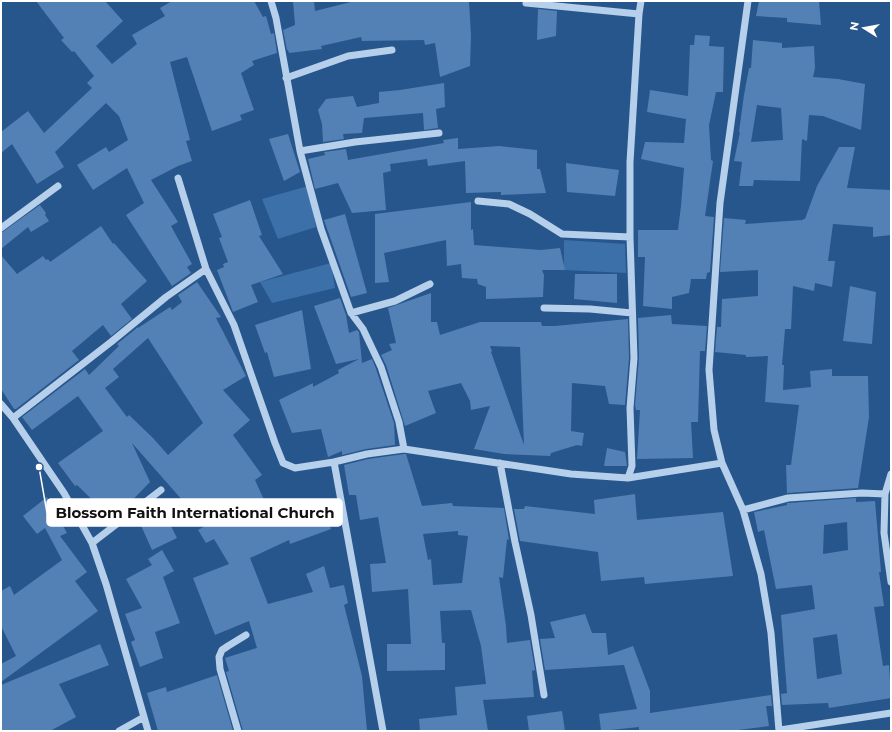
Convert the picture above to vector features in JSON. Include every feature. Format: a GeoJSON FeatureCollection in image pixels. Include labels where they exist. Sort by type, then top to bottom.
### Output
{"type":"FeatureCollection","features":[{"type":"Feature","properties":{"kind":"street"},"geometry":{"type":"LineString","coordinates":[[271,1],[276,18],[300,150],[321,229],[351,313],[363,329],[381,367],[399,422],[404,449]]}},
{"type":"Feature","properties":{"kind":"street"},"geometry":{"type":"LineString","coordinates":[[628,478],[632,466],[630,408],[634,358],[630,237],[630,162],[639,14],[642,1]]}},
{"type":"Feature","properties":{"kind":"street"},"geometry":{"type":"LineString","coordinates":[[748,1],[720,203],[709,370],[714,430],[722,463],[743,510],[761,574],[770,626],[780,730],[891,713]]}},
{"type":"Feature","properties":{"kind":"street"},"geometry":{"type":"LineString","coordinates":[[526,3],[639,14]]}},
{"type":"Feature","properties":{"kind":"street"},"geometry":{"type":"LineString","coordinates":[[286,78],[348,56],[392,50]]}},
{"type":"Feature","properties":{"kind":"street"},"geometry":{"type":"LineString","coordinates":[[300,150],[355,142],[439,133]]}},
{"type":"Feature","properties":{"kind":"street"},"geometry":{"type":"LineString","coordinates":[[178,178],[206,269],[234,325],[283,463],[295,468],[334,462],[367,454],[404,449],[571,474],[628,478],[722,463]]}},
{"type":"Feature","properties":{"kind":"street"},"geometry":{"type":"LineString","coordinates":[[1,228],[58,186]]}},
{"type":"Feature","properties":{"kind":"street"},"geometry":{"type":"LineString","coordinates":[[478,201],[508,204],[530,214],[562,234],[630,237]]}},
{"type":"Feature","properties":{"kind":"street"},"geometry":{"type":"LineString","coordinates":[[13,418],[166,297],[206,269]]}},
{"type":"Feature","properties":{"kind":"street"},"geometry":{"type":"LineString","coordinates":[[351,313],[394,301],[430,284]]}},
{"type":"Feature","properties":{"kind":"street"},"geometry":{"type":"LineString","coordinates":[[544,308],[590,309],[632,313]]}},
{"type":"Feature","properties":{"kind":"street"},"geometry":{"type":"LineString","coordinates":[[1,404],[13,418],[64,493],[92,543],[106,584],[148,731]]}},
{"type":"Feature","properties":{"kind":"street"},"geometry":{"type":"LineString","coordinates":[[334,462],[383,731]]}},
{"type":"Feature","properties":{"kind":"street"},"geometry":{"type":"LineString","coordinates":[[500,464],[531,615],[544,694]]}},
{"type":"Feature","properties":{"kind":"street"},"geometry":{"type":"LineString","coordinates":[[891,474],[885,494],[884,533],[891,582]]}},
{"type":"Feature","properties":{"kind":"street"},"geometry":{"type":"LineString","coordinates":[[92,543],[161,490]]}},
{"type":"Feature","properties":{"kind":"street"},"geometry":{"type":"LineString","coordinates":[[743,510],[788,498],[862,493],[885,494]]}},
{"type":"Feature","properties":{"kind":"street"},"geometry":{"type":"LineString","coordinates":[[238,731],[220,669],[219,657],[222,650],[246,635]]}},
{"type":"Feature","properties":{"kind":"street"},"geometry":{"type":"LineString","coordinates":[[119,731],[144,717]]}},
{"type":"Feature","properties":{"kind":"shaded area"},"geometry":{"type":"Polygon","coordinates":[[[308,186],[316,227],[278,239],[262,199],[308,186]]]}},
{"type":"Feature","properties":{"kind":"shaded area"},"geometry":{"type":"Polygon","coordinates":[[[564,240],[625,244],[626,273],[564,270],[564,240]]]}},
{"type":"Feature","properties":{"kind":"shaded area"},"geometry":{"type":"Polygon","coordinates":[[[331,263],[335,288],[272,303],[260,282],[331,263]]]}},
{"type":"Feature","properties":{"kind":"building"},"geometry":{"type":"Polygon","coordinates":[[[36,1],[105,1],[123,21],[96,46],[112,64],[137,44],[132,35],[165,16],[160,8],[172,1],[254,1],[263,17],[266,16],[271,34],[274,33],[277,53],[252,61],[254,65],[241,73],[254,110],[240,115],[242,120],[212,131],[187,57],[170,62],[190,140],[186,141],[192,161],[178,166],[151,180],[178,222],[171,226],[192,264],[187,267],[191,273],[172,286],[126,215],[144,203],[127,168],[93,190],[77,165],[106,147],[109,152],[128,140],[119,116],[106,103],[55,152],[64,167],[37,184],[12,144],[1,153],[1,132],[28,111],[44,133],[92,88],[87,83],[94,76],[74,51],[72,52],[61,40],[64,38],[36,1]]]}},
{"type":"Feature","properties":{"kind":"building"},"geometry":{"type":"Polygon","coordinates":[[[293,1],[314,1],[315,11],[355,1],[469,1],[471,36],[470,66],[440,77],[435,43],[425,45],[424,40],[362,41],[361,37],[321,46],[322,49],[289,53],[283,30],[295,25],[293,1]]]}},
{"type":"Feature","properties":{"kind":"building"},"geometry":{"type":"Polygon","coordinates":[[[759,1],[819,1],[821,25],[787,22],[787,18],[756,16],[759,1]]]}},
{"type":"Feature","properties":{"kind":"building"},"geometry":{"type":"Polygon","coordinates":[[[538,9],[557,11],[556,36],[537,40],[538,9]]]}},
{"type":"Feature","properties":{"kind":"building"},"geometry":{"type":"Polygon","coordinates":[[[695,35],[710,36],[709,46],[724,47],[723,92],[716,92],[709,125],[711,160],[713,161],[705,216],[714,217],[710,272],[707,273],[706,279],[691,279],[689,293],[672,297],[672,309],[643,306],[645,257],[638,257],[638,230],[678,230],[684,168],[641,159],[645,142],[684,143],[686,119],[647,112],[650,90],[688,96],[690,45],[694,45],[695,35]]]}},
{"type":"Feature","properties":{"kind":"building"},"geometry":{"type":"Polygon","coordinates":[[[753,40],[782,43],[782,48],[814,46],[815,68],[813,77],[838,79],[865,84],[861,130],[823,116],[809,115],[807,141],[802,139],[800,181],[754,180],[753,186],[739,186],[742,162],[734,161],[740,132],[744,95],[749,68],[751,68],[753,40]],[[757,105],[751,142],[783,140],[781,108],[757,105]]]}},
{"type":"Feature","properties":{"kind":"building"},"geometry":{"type":"Polygon","coordinates":[[[444,83],[445,107],[436,109],[438,128],[424,130],[423,113],[364,118],[362,133],[343,134],[344,139],[323,142],[322,124],[318,110],[326,99],[353,96],[357,107],[379,103],[379,92],[444,83]]]}},
{"type":"Feature","properties":{"kind":"building"},"geometry":{"type":"Polygon","coordinates":[[[288,134],[300,172],[284,181],[269,139],[288,134]]]}},
{"type":"Feature","properties":{"kind":"building"},"geometry":{"type":"Polygon","coordinates":[[[458,138],[458,149],[499,146],[537,150],[537,169],[540,169],[546,193],[501,195],[501,192],[466,193],[465,161],[428,166],[427,159],[390,164],[391,171],[383,173],[386,210],[352,213],[338,183],[315,189],[308,159],[325,155],[324,152],[346,149],[348,160],[444,143],[443,140],[458,138]]]}},
{"type":"Feature","properties":{"kind":"building"},"geometry":{"type":"Polygon","coordinates":[[[839,147],[855,147],[847,188],[891,190],[891,235],[873,237],[873,227],[833,224],[828,261],[835,261],[832,287],[815,283],[814,291],[793,286],[791,329],[785,329],[782,365],[784,365],[783,390],[811,387],[810,371],[832,369],[832,376],[868,376],[869,417],[858,488],[787,493],[786,465],[791,465],[799,405],[765,402],[768,356],[746,357],[746,355],[715,352],[717,327],[721,327],[722,299],[758,296],[758,270],[720,272],[724,218],[746,220],[745,224],[805,219],[817,186],[839,147]]]}},
{"type":"Feature","properties":{"kind":"building"},"geometry":{"type":"Polygon","coordinates":[[[566,163],[619,170],[615,196],[567,192],[566,163]]]}},
{"type":"Feature","properties":{"kind":"building"},"geometry":{"type":"Polygon","coordinates":[[[250,200],[262,235],[259,236],[283,274],[251,285],[258,302],[233,312],[217,270],[224,267],[223,264],[228,262],[219,238],[222,237],[213,214],[250,200]]]}},
{"type":"Feature","properties":{"kind":"building"},"geometry":{"type":"Polygon","coordinates":[[[471,202],[471,230],[473,229],[474,245],[541,250],[560,248],[565,270],[542,270],[544,275],[543,297],[486,299],[486,287],[478,284],[477,279],[462,278],[461,264],[447,266],[446,240],[384,253],[389,282],[375,283],[375,214],[471,202]]]}},
{"type":"Feature","properties":{"kind":"building"},"geometry":{"type":"Polygon","coordinates":[[[40,205],[46,213],[45,215],[49,221],[31,232],[28,227],[1,249],[1,233],[40,205]]]}},
{"type":"Feature","properties":{"kind":"building"},"geometry":{"type":"Polygon","coordinates":[[[345,214],[367,293],[351,297],[324,220],[345,214]]]}},
{"type":"Feature","properties":{"kind":"building"},"geometry":{"type":"Polygon","coordinates":[[[101,226],[113,244],[114,243],[147,281],[121,304],[132,319],[111,336],[103,325],[72,351],[79,360],[16,409],[14,409],[1,389],[1,255],[17,274],[43,256],[50,262],[101,226]]]}},
{"type":"Feature","properties":{"kind":"building"},"geometry":{"type":"Polygon","coordinates":[[[575,274],[617,274],[617,303],[574,299],[575,274]]]}},
{"type":"Feature","properties":{"kind":"building"},"geometry":{"type":"Polygon","coordinates":[[[197,282],[221,317],[216,318],[246,376],[223,390],[250,420],[233,435],[262,475],[255,480],[275,524],[323,508],[331,529],[290,544],[289,540],[250,558],[268,604],[313,592],[306,574],[324,566],[330,588],[344,585],[348,603],[344,605],[362,676],[367,731],[243,731],[226,672],[229,671],[225,658],[257,648],[249,621],[215,635],[193,578],[229,564],[214,539],[206,543],[198,530],[205,526],[132,443],[150,482],[113,520],[77,485],[75,486],[58,463],[103,431],[78,396],[32,430],[22,417],[85,369],[89,375],[119,346],[117,344],[138,327],[170,307],[172,310],[182,302],[178,295],[197,282]],[[148,338],[113,369],[119,377],[105,388],[127,417],[129,415],[168,455],[203,423],[148,338]]]}},
{"type":"Feature","properties":{"kind":"building"},"geometry":{"type":"Polygon","coordinates":[[[850,286],[876,292],[872,344],[843,341],[850,286]]]}},
{"type":"Feature","properties":{"kind":"building"},"geometry":{"type":"Polygon","coordinates":[[[431,293],[431,322],[437,322],[440,335],[480,322],[541,322],[542,326],[555,326],[628,319],[629,358],[625,405],[609,404],[605,386],[572,383],[571,431],[584,433],[582,446],[577,445],[551,453],[550,456],[504,454],[474,449],[490,406],[471,410],[470,401],[461,383],[428,391],[436,413],[405,426],[386,365],[381,355],[392,350],[389,344],[396,343],[388,308],[431,293]],[[490,346],[524,445],[520,347],[490,346]]]}},
{"type":"Feature","properties":{"kind":"building"},"geometry":{"type":"Polygon","coordinates":[[[340,298],[346,315],[349,333],[357,330],[359,332],[362,363],[372,359],[376,369],[394,423],[395,445],[366,449],[342,455],[342,451],[328,457],[321,429],[292,433],[279,400],[313,383],[313,387],[339,373],[338,370],[359,359],[336,364],[314,306],[340,298]]]}},
{"type":"Feature","properties":{"kind":"building"},"geometry":{"type":"Polygon","coordinates":[[[302,310],[311,369],[274,377],[267,352],[265,353],[255,325],[302,310]]]}},
{"type":"Feature","properties":{"kind":"building"},"geometry":{"type":"Polygon","coordinates":[[[671,315],[672,324],[707,326],[705,351],[700,351],[698,422],[691,422],[693,458],[637,459],[640,410],[636,410],[635,405],[639,358],[638,318],[671,315]]]}},
{"type":"Feature","properties":{"kind":"building"},"geometry":{"type":"Polygon","coordinates":[[[607,448],[625,452],[627,466],[604,466],[607,448]]]}},
{"type":"Feature","properties":{"kind":"building"},"geometry":{"type":"Polygon","coordinates":[[[406,454],[422,506],[452,503],[453,506],[504,508],[509,540],[507,539],[503,578],[499,577],[507,643],[530,640],[535,670],[532,671],[534,697],[483,700],[488,731],[420,731],[419,719],[457,715],[455,687],[486,684],[481,646],[471,610],[440,611],[442,643],[445,643],[445,670],[387,671],[387,644],[411,644],[408,589],[372,592],[370,564],[386,563],[378,517],[360,520],[356,495],[349,495],[344,465],[368,459],[406,454]],[[458,531],[423,534],[428,560],[431,559],[433,585],[462,583],[468,536],[458,535],[458,531]]]}},
{"type":"Feature","properties":{"kind":"building"},"geometry":{"type":"Polygon","coordinates":[[[635,494],[637,520],[723,512],[733,576],[645,584],[644,577],[601,581],[598,552],[520,541],[514,509],[524,509],[525,506],[595,514],[594,500],[635,494]]]}},
{"type":"Feature","properties":{"kind":"building"},"geometry":{"type":"Polygon","coordinates":[[[47,497],[67,533],[60,536],[87,572],[75,581],[98,611],[1,682],[1,664],[16,656],[1,626],[1,591],[10,586],[14,595],[62,560],[45,528],[37,534],[23,516],[47,497]]]}},
{"type":"Feature","properties":{"kind":"building"},"geometry":{"type":"Polygon","coordinates":[[[856,498],[856,502],[875,501],[881,572],[879,572],[884,606],[874,607],[883,666],[889,665],[891,698],[829,708],[828,703],[782,705],[781,694],[787,693],[781,615],[815,609],[812,585],[776,589],[764,530],[758,532],[754,512],[787,505],[787,503],[856,498]],[[847,522],[824,525],[823,554],[848,550],[847,522]],[[837,634],[813,638],[817,679],[842,674],[837,634]]]}},
{"type":"Feature","properties":{"kind":"building"},"geometry":{"type":"Polygon","coordinates":[[[162,508],[177,538],[152,550],[138,519],[162,508]]]}},
{"type":"Feature","properties":{"kind":"building"},"geometry":{"type":"Polygon","coordinates":[[[162,550],[174,571],[163,577],[180,623],[155,632],[163,658],[140,667],[131,642],[135,640],[125,614],[142,608],[126,579],[152,565],[148,559],[162,550]]]}},
{"type":"Feature","properties":{"kind":"building"},"geometry":{"type":"Polygon","coordinates":[[[585,614],[592,633],[606,633],[608,655],[633,646],[650,691],[650,713],[771,695],[772,706],[766,706],[769,726],[730,731],[639,731],[639,727],[601,731],[599,714],[637,709],[624,665],[545,670],[540,639],[555,638],[550,622],[585,614]]]}},
{"type":"Feature","properties":{"kind":"building"},"geometry":{"type":"Polygon","coordinates":[[[100,644],[109,665],[59,684],[76,717],[50,731],[1,731],[1,685],[100,644]]]}},
{"type":"Feature","properties":{"kind":"building"},"geometry":{"type":"Polygon","coordinates":[[[217,675],[233,731],[158,731],[147,693],[166,687],[167,692],[217,675]]]}},
{"type":"Feature","properties":{"kind":"building"},"geometry":{"type":"Polygon","coordinates":[[[562,711],[565,731],[529,731],[527,716],[562,711]]]}},
{"type":"Feature","properties":{"kind":"place","name":"Blossom Faith International Church"},"geometry":{"type":"Point","coordinates":[39,467]}}]}
